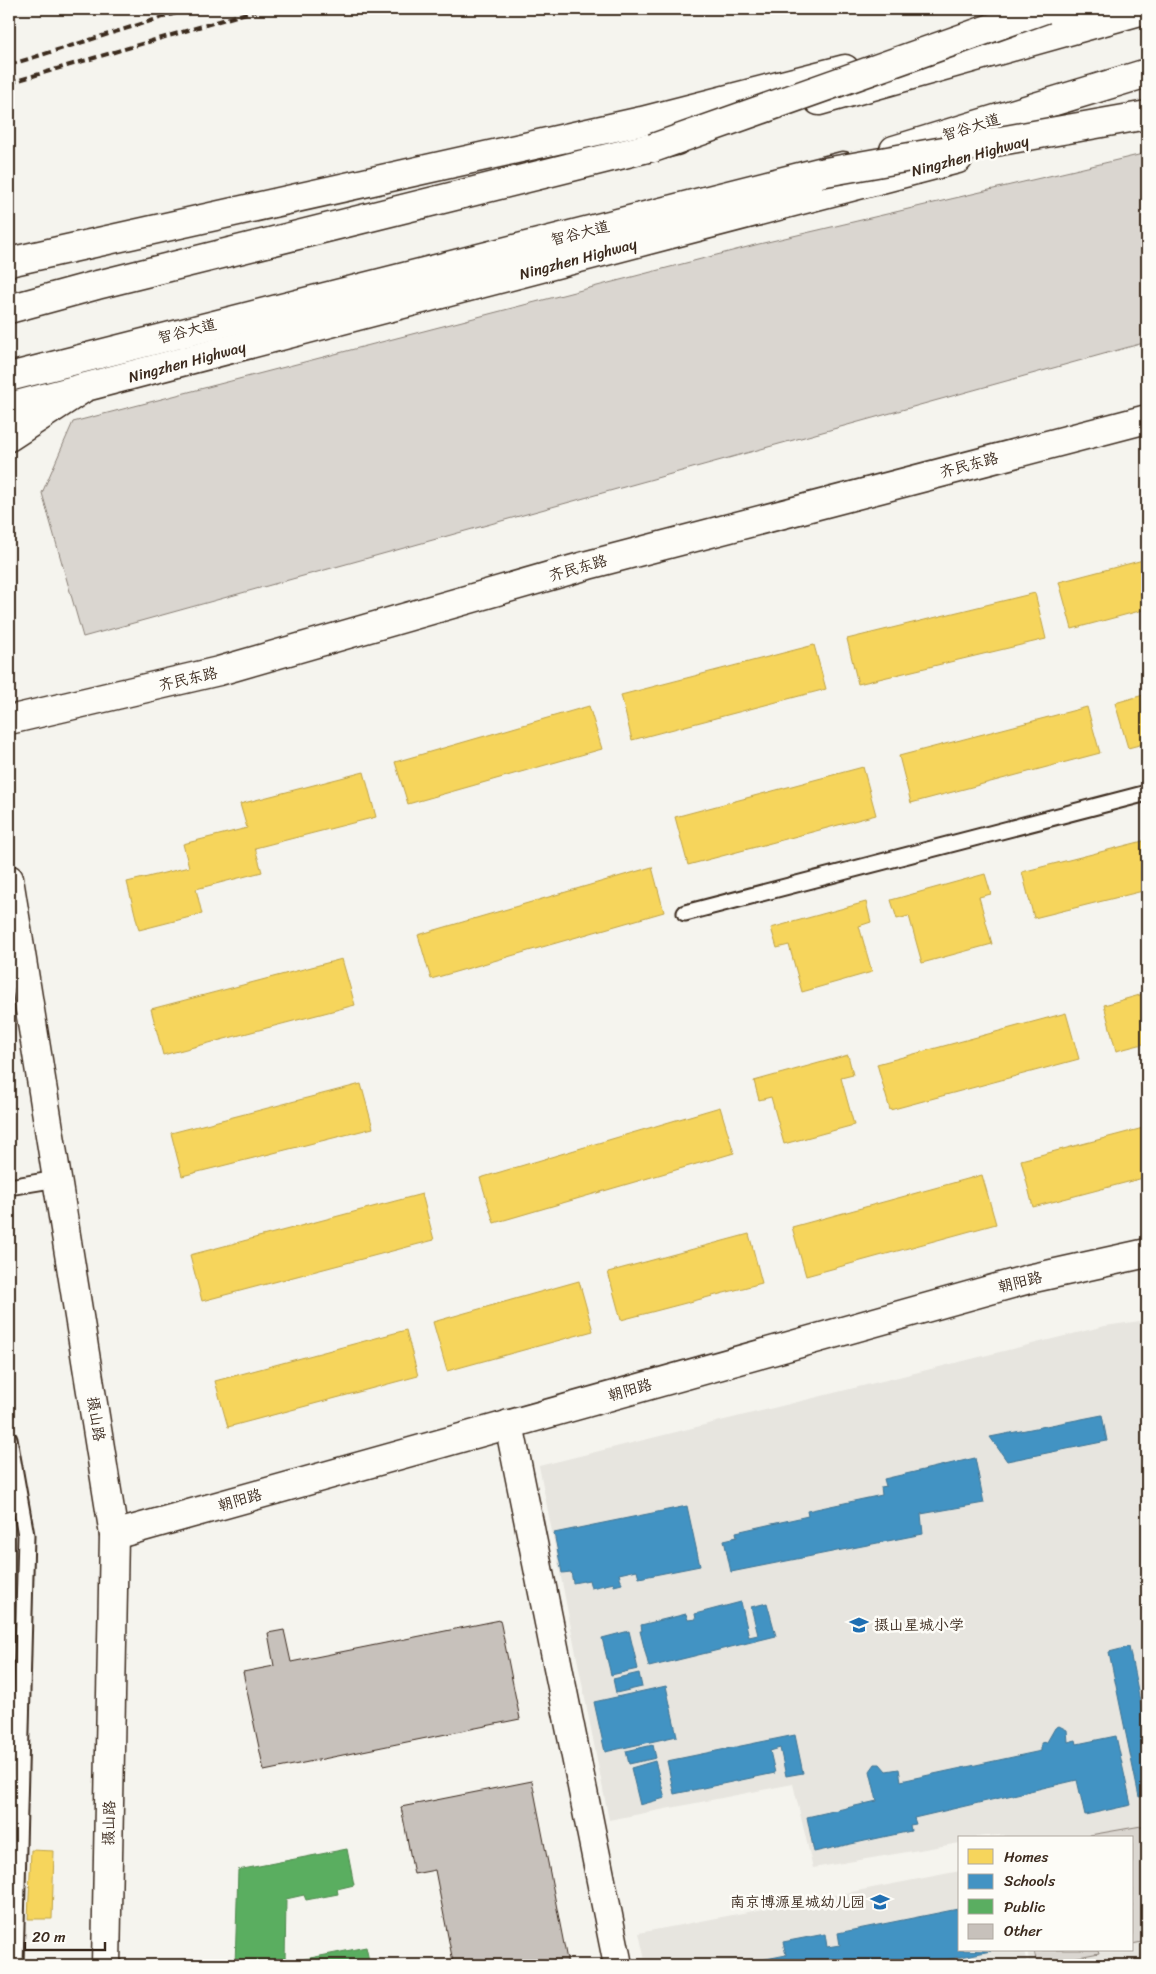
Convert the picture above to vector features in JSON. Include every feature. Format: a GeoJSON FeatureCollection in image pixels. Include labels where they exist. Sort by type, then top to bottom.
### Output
{"type":"FeatureCollection","features":[{"type":"Feature","properties":{"kind":"main road"},"geometry":{"type":"LineString","coordinates":[[653,148],[1045,9]]}},
{"type":"Feature","properties":{"kind":"main road"},"geometry":{"type":"LineString","coordinates":[[9,262],[642,121],[1079,9]]}},
{"type":"Feature","properties":{"kind":"main road"},"geometry":{"type":"LineString","coordinates":[[9,309],[97,285],[653,148],[1147,9]]}},
{"type":"Feature","properties":{"kind":"main road","name":"智谷大道"},"geometry":{"type":"LineString","coordinates":[[9,377],[820,173],[1147,73]]}},
{"type":"Feature","properties":{"kind":"main road","name":"Ningzhen Highway"},"geometry":{"type":"LineString","coordinates":[[9,407],[1147,108]]}},
{"type":"Feature","properties":{"kind":"main road"},"geometry":{"type":"LineString","coordinates":[[820,173],[1147,115]]}},
{"type":"Feature","properties":{"kind":"main road"},"geometry":{"type":"LineString","coordinates":[[9,437],[84,388]]}},
{"type":"Feature","properties":{"kind":"main road","name":"齐民东路"},"geometry":{"type":"LineString","coordinates":[[9,720],[219,672],[588,565],[1147,418]]}},
{"type":"Feature","properties":{"kind":"main road","name":"摄山路"},"geometry":{"type":"LineString","coordinates":[[9,879],[114,1535],[106,1965]]}},
{"type":"Feature","properties":{"kind":"main road","name":"朝阳路"},"geometry":{"type":"LineString","coordinates":[[114,1535],[1029,1279],[1147,1253]]}},
{"type":"Feature","properties":{"kind":"main road"},"geometry":{"type":"LineString","coordinates":[[509,1424],[618,1965]]}},
{"type":"Feature","properties":{"kind":"lane"},"geometry":{"type":"LineString","coordinates":[[684,913],[1147,793]]}},
{"type":"Feature","properties":{"kind":"lane"},"geometry":{"type":"LineString","coordinates":[[9,1187],[57,1180]]}},
{"type":"Feature","properties":{"kind":"lane"},"geometry":{"type":"LineString","coordinates":[[9,1439],[11,1466],[26,1535],[24,1600],[15,1727],[13,1867],[15,1965]]}},
{"type":"Feature","properties":{"kind":"lane"},"geometry":{"type":"LineString","coordinates":[[9,1603],[24,1600]]}},
{"type":"Feature","properties":{"kind":"shaded area"},"geometry":{"type":"Polygon","coordinates":[[[1147,153],[1147,342],[83,637],[42,493],[73,422],[759,244],[1147,153]]]}},
{"type":"Feature","properties":{"kind":"shaded area","name":"摄山星城小学"},"geometry":{"type":"Polygon","coordinates":[[[1147,1320],[1147,1965],[1030,1965],[1027,1952],[1134,1952],[1134,1836],[958,1836],[958,1843],[813,1868],[793,1784],[609,1820],[539,1466],[1105,1326],[1147,1320]]]}},
{"type":"Feature","properties":{"kind":"shaded area"},"geometry":{"type":"Polygon","coordinates":[[[1147,1825],[1147,1941],[1134,1944],[1134,1836],[1090,1835],[1147,1825]]]}},
{"type":"Feature","properties":{"kind":"shaded area","name":"南京博源星城幼儿园"},"geometry":{"type":"Polygon","coordinates":[[[958,1871],[958,1952],[1024,1952],[1027,1965],[646,1965],[639,1933],[958,1871]]]}},
{"type":"Feature","properties":{"kind":"shaded area"},"geometry":{"type":"Polygon","coordinates":[[[1034,1952],[1099,1953],[1037,1965],[1034,1952]]]}},
{"type":"Feature","properties":{"kind":"shaded area"},"geometry":{"type":"Polygon","coordinates":[[[1147,1958],[1147,1965],[1116,1965],[1116,1964],[1147,1958]]]}},
{"type":"Feature","properties":{"kind":"building: Homes"},"geometry":{"type":"Polygon","coordinates":[[[1147,559],[1147,609],[1072,629],[1059,582],[1147,559]]]}},
{"type":"Feature","properties":{"kind":"building: Homes"},"geometry":{"type":"Polygon","coordinates":[[[1035,593],[1046,639],[858,684],[847,639],[1035,593]]]}},
{"type":"Feature","properties":{"kind":"building: Homes"},"geometry":{"type":"Polygon","coordinates":[[[814,645],[826,689],[632,740],[621,695],[814,645]]]}},
{"type":"Feature","properties":{"kind":"building: Homes"},"geometry":{"type":"Polygon","coordinates":[[[1147,694],[1147,743],[1128,748],[1115,703],[1147,694]]]}},
{"type":"Feature","properties":{"kind":"building: Homes"},"geometry":{"type":"Polygon","coordinates":[[[589,706],[602,749],[408,804],[395,762],[589,706]]]}},
{"type":"Feature","properties":{"kind":"building: Homes"},"geometry":{"type":"Polygon","coordinates":[[[1087,707],[1100,753],[911,803],[899,756],[1087,707]]]}},
{"type":"Feature","properties":{"kind":"building: Homes"},"geometry":{"type":"Polygon","coordinates":[[[863,767],[876,815],[688,865],[675,817],[863,767]]]}},
{"type":"Feature","properties":{"kind":"building: Homes"},"geometry":{"type":"Polygon","coordinates":[[[364,772],[376,817],[255,848],[262,872],[196,889],[202,914],[139,930],[127,882],[189,867],[183,844],[247,828],[240,804],[364,772]]]}},
{"type":"Feature","properties":{"kind":"building: Homes"},"geometry":{"type":"Polygon","coordinates":[[[1147,840],[1147,890],[1034,918],[1022,872],[1147,840]]]}},
{"type":"Feature","properties":{"kind":"building: Homes"},"geometry":{"type":"Polygon","coordinates":[[[652,867],[664,912],[431,979],[418,935],[652,867]]]}},
{"type":"Feature","properties":{"kind":"building: Homes"},"geometry":{"type":"Polygon","coordinates":[[[985,874],[991,894],[979,897],[992,944],[922,963],[909,916],[897,919],[891,900],[985,874]]]}},
{"type":"Feature","properties":{"kind":"building: Homes"},"geometry":{"type":"Polygon","coordinates":[[[866,902],[871,922],[859,926],[872,972],[802,992],[789,945],[777,948],[771,928],[866,902]]]}},
{"type":"Feature","properties":{"kind":"building: Homes"},"geometry":{"type":"Polygon","coordinates":[[[342,959],[355,1005],[163,1055],[151,1009],[342,959]]]}},
{"type":"Feature","properties":{"kind":"building: Homes"},"geometry":{"type":"Polygon","coordinates":[[[1147,993],[1147,1043],[1116,1051],[1104,1005],[1147,993]]]}},
{"type":"Feature","properties":{"kind":"building: Homes"},"geometry":{"type":"Polygon","coordinates":[[[1066,1013],[1079,1059],[890,1110],[877,1064],[1066,1013]]]}},
{"type":"Feature","properties":{"kind":"building: Homes"},"geometry":{"type":"Polygon","coordinates":[[[848,1055],[853,1075],[841,1078],[854,1125],[784,1144],[771,1097],[759,1100],[754,1081],[848,1055]]]}},
{"type":"Feature","properties":{"kind":"building: Homes"},"geometry":{"type":"Polygon","coordinates":[[[361,1084],[373,1128],[182,1176],[171,1133],[361,1084]]]}},
{"type":"Feature","properties":{"kind":"building: Homes"},"geometry":{"type":"Polygon","coordinates":[[[720,1107],[734,1153],[494,1223],[480,1178],[720,1107]]]}},
{"type":"Feature","properties":{"kind":"building: Homes"},"geometry":{"type":"Polygon","coordinates":[[[1147,1127],[1147,1177],[1033,1207],[1021,1160],[1147,1127]]]}},
{"type":"Feature","properties":{"kind":"building: Homes"},"geometry":{"type":"Polygon","coordinates":[[[982,1175],[996,1224],[806,1276],[792,1227],[982,1175]]]}},
{"type":"Feature","properties":{"kind":"building: Homes"},"geometry":{"type":"Polygon","coordinates":[[[422,1194],[434,1240],[202,1301],[190,1255],[422,1194]]]}},
{"type":"Feature","properties":{"kind":"building: Homes"},"geometry":{"type":"Polygon","coordinates":[[[749,1234],[762,1283],[621,1320],[608,1272],[749,1234]]]}},
{"type":"Feature","properties":{"kind":"building: Homes"},"geometry":{"type":"Polygon","coordinates":[[[579,1281],[593,1331],[447,1371],[433,1322],[579,1281]]]}},
{"type":"Feature","properties":{"kind":"building: Homes"},"geometry":{"type":"Polygon","coordinates":[[[406,1330],[418,1376],[228,1427],[215,1381],[406,1330]]]}},
{"type":"Feature","properties":{"kind":"building: Homes"},"geometry":{"type":"Polygon","coordinates":[[[31,1850],[54,1851],[52,1919],[28,1919],[31,1850]]]}},
{"type":"Feature","properties":{"kind":"building: Schools"},"geometry":{"type":"Polygon","coordinates":[[[1102,1415],[1107,1441],[1007,1461],[990,1437],[1102,1415]]]}},
{"type":"Feature","properties":{"kind":"building: Schools"},"geometry":{"type":"Polygon","coordinates":[[[975,1458],[984,1503],[921,1514],[923,1534],[731,1572],[724,1540],[737,1537],[736,1532],[808,1516],[807,1511],[882,1495],[881,1487],[886,1486],[884,1479],[975,1458]]]}},
{"type":"Feature","properties":{"kind":"building: Schools"},"geometry":{"type":"Polygon","coordinates":[[[687,1506],[700,1566],[639,1578],[637,1570],[619,1574],[622,1584],[614,1586],[614,1583],[591,1588],[589,1580],[573,1583],[571,1572],[562,1573],[554,1533],[687,1506]]]}},
{"type":"Feature","properties":{"kind":"building: Schools"},"geometry":{"type":"Polygon","coordinates":[[[741,1602],[749,1637],[758,1635],[751,1607],[767,1603],[776,1636],[649,1667],[640,1631],[642,1631],[641,1625],[686,1614],[688,1620],[696,1619],[695,1614],[741,1602]]]}},
{"type":"Feature","properties":{"kind":"building: Schools"},"geometry":{"type":"Polygon","coordinates":[[[629,1631],[638,1669],[611,1675],[602,1638],[629,1631]]]}},
{"type":"Feature","properties":{"kind":"building: Schools"},"geometry":{"type":"Polygon","coordinates":[[[1129,1647],[1147,1736],[1147,1795],[1139,1797],[1109,1652],[1129,1647]]]}},
{"type":"Feature","properties":{"kind":"building: Schools"},"geometry":{"type":"Polygon","coordinates":[[[639,1673],[642,1687],[616,1693],[613,1679],[639,1673]]]}},
{"type":"Feature","properties":{"kind":"building: Schools"},"geometry":{"type":"Polygon","coordinates":[[[666,1686],[677,1736],[605,1752],[594,1702],[666,1686]]]}},
{"type":"Feature","properties":{"kind":"building: Schools"},"geometry":{"type":"Polygon","coordinates":[[[1059,1726],[1067,1730],[1068,1742],[1076,1740],[1077,1744],[1116,1736],[1131,1805],[1085,1815],[1077,1780],[914,1818],[916,1824],[910,1825],[911,1831],[814,1852],[807,1817],[877,1801],[870,1771],[875,1764],[880,1764],[886,1771],[899,1769],[901,1781],[1041,1751],[1041,1743],[1047,1742],[1055,1728],[1059,1726]]]}},
{"type":"Feature","properties":{"kind":"building: Schools"},"geometry":{"type":"Polygon","coordinates":[[[795,1735],[803,1773],[786,1776],[780,1748],[770,1751],[775,1773],[674,1794],[667,1761],[795,1735]]]}},
{"type":"Feature","properties":{"kind":"building: Schools"},"geometry":{"type":"Polygon","coordinates":[[[653,1745],[656,1758],[629,1764],[626,1751],[653,1745]]]}},
{"type":"Feature","properties":{"kind":"building: Schools"},"geometry":{"type":"Polygon","coordinates":[[[655,1761],[665,1798],[640,1805],[631,1768],[655,1761]]]}},
{"type":"Feature","properties":{"kind":"building: Schools"},"geometry":{"type":"Polygon","coordinates":[[[958,1909],[958,1952],[986,1952],[920,1965],[756,1965],[756,1961],[786,1955],[783,1942],[825,1934],[827,1947],[840,1945],[838,1933],[958,1909]]]}},
{"type":"Feature","properties":{"kind":"building: Public"},"geometry":{"type":"Polygon","coordinates":[[[347,1849],[354,1885],[337,1889],[338,1894],[306,1900],[304,1895],[286,1899],[285,1963],[366,1947],[370,1965],[235,1965],[238,1870],[347,1849]]]}},
{"type":"Feature","properties":{"kind":"building: Other"},"geometry":{"type":"Polygon","coordinates":[[[500,1620],[520,1719],[264,1771],[243,1672],[274,1666],[268,1633],[284,1630],[291,1662],[500,1620]]]}},
{"type":"Feature","properties":{"kind":"building: Other"},"geometry":{"type":"Polygon","coordinates":[[[532,1781],[568,1965],[437,1965],[453,1962],[435,1870],[414,1874],[401,1807],[532,1781]]]}},
{"type":"Feature","properties":{"kind":"railway"},"geometry":{"type":"LineString","coordinates":[[9,65],[189,9]]}},
{"type":"Feature","properties":{"kind":"railway"},"geometry":{"type":"LineString","coordinates":[[9,83],[260,9]]}},
{"type":"Feature","properties":{"kind":"place","name":"摄山星城小学"},"geometry":{"type":"Point","coordinates":[859,1625]}},
{"type":"Feature","properties":{"kind":"place","name":"南京博源星城幼儿园"},"geometry":{"type":"Point","coordinates":[880,1902]}}]}
